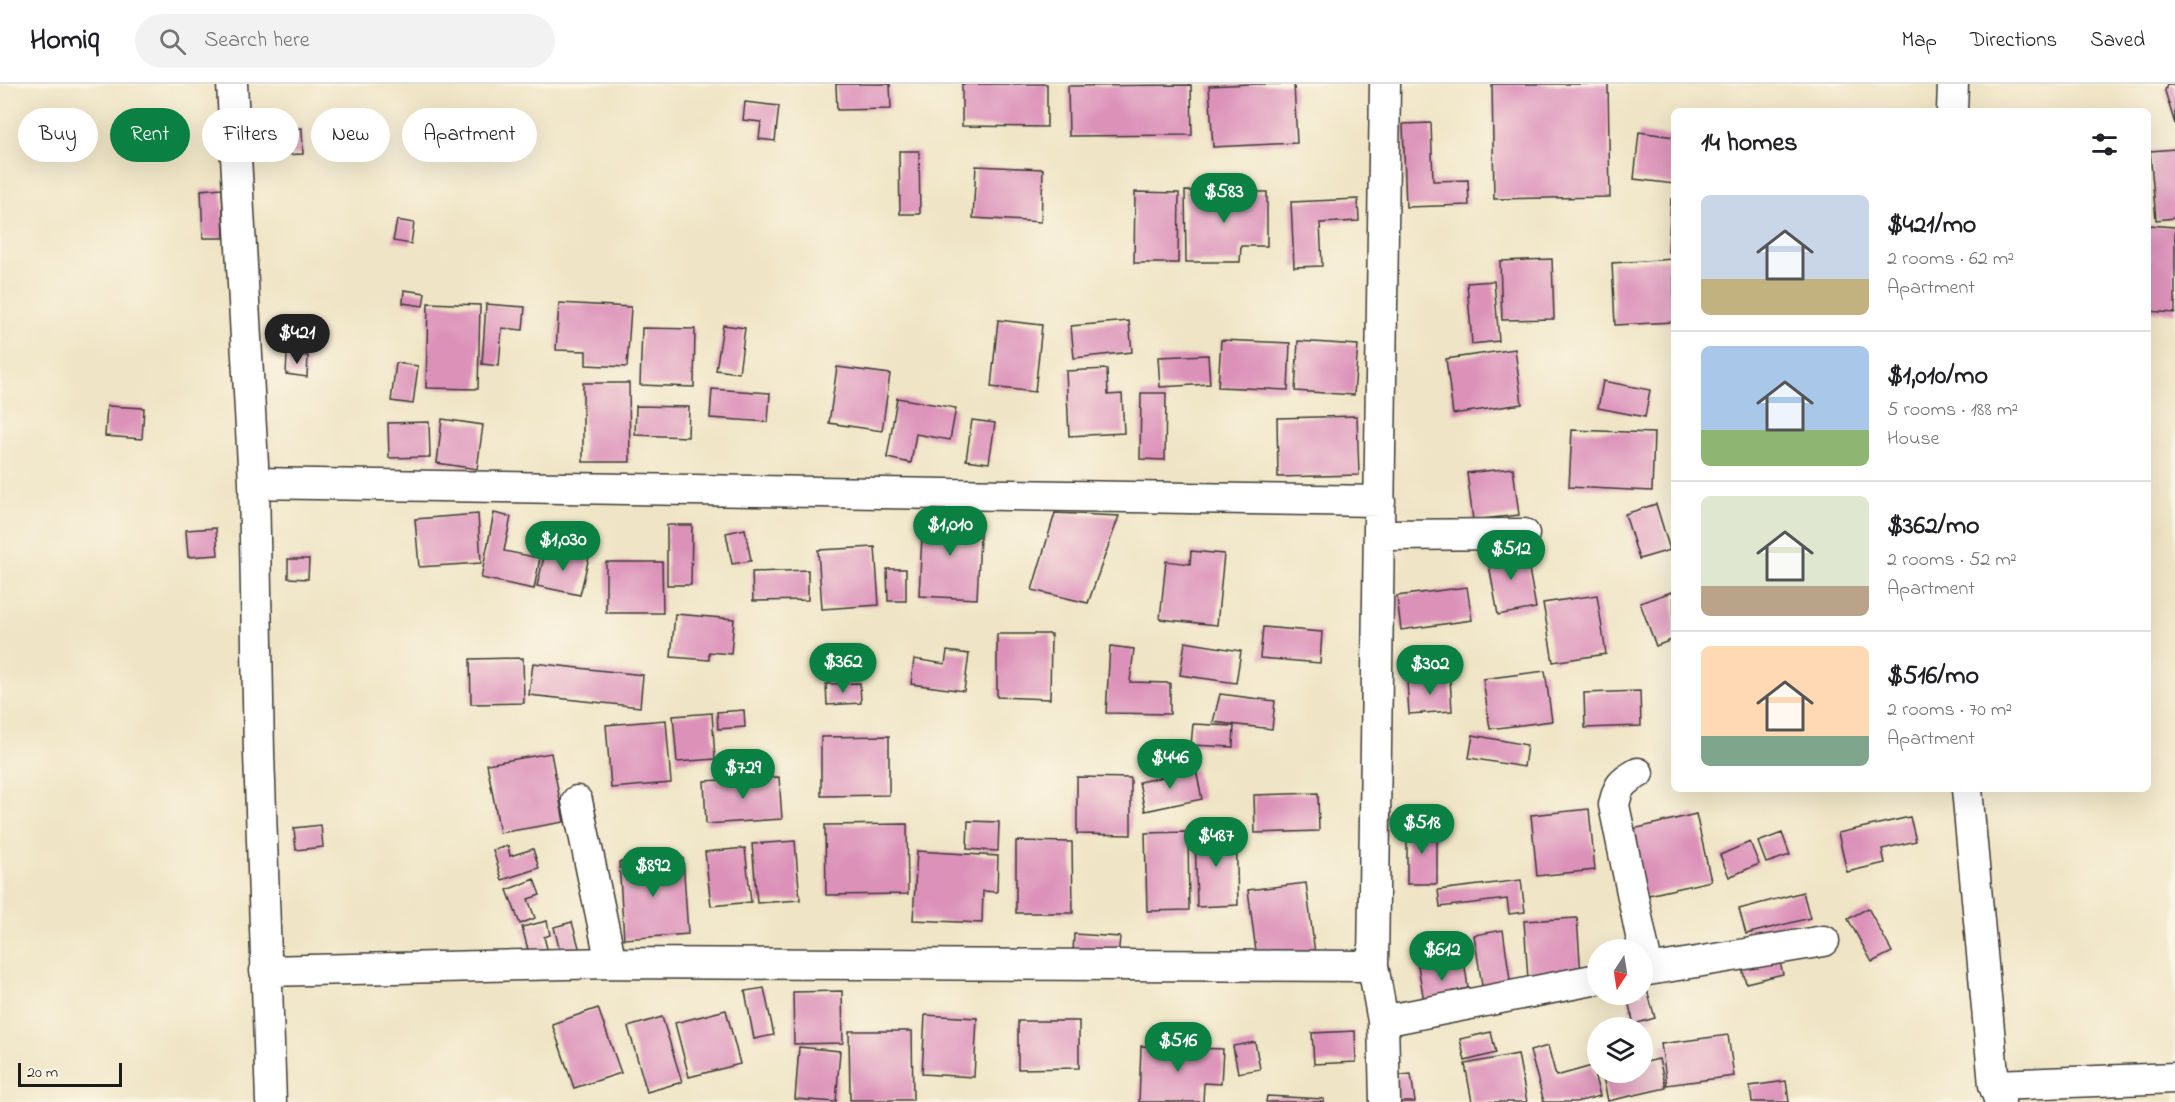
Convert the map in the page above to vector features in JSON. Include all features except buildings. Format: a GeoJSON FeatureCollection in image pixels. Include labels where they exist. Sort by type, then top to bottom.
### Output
{"type":"FeatureCollection","features":[{"type":"Feature","properties":{"kind":"street"},"geometry":{"type":"LineString","coordinates":[[232,84],[254,483],[271,1102]]}},
{"type":"Feature","properties":{"kind":"street"},"geometry":{"type":"LineString","coordinates":[[1385,84],[1373,966],[1383,1021],[1385,1102]]}},
{"type":"Feature","properties":{"kind":"street"},"geometry":{"type":"LineString","coordinates":[[1952,108],[1953,84]]}},
{"type":"Feature","properties":{"kind":"street"},"geometry":{"type":"LineString","coordinates":[[254,483],[1380,501]]}},
{"type":"Feature","properties":{"kind":"street"},"geometry":{"type":"LineString","coordinates":[[1379,535],[1524,534]]}},
{"type":"Feature","properties":{"kind":"street"},"geometry":{"type":"LineString","coordinates":[[1638,773],[1624,780],[1617,790],[1614,805],[1639,939]]}},
{"type":"Feature","properties":{"kind":"street"},"geometry":{"type":"LineString","coordinates":[[1967,792],[1997,1094],[2175,1078]]}},
{"type":"Feature","properties":{"kind":"street"},"geometry":{"type":"LineString","coordinates":[[577,801],[611,963]]}},
{"type":"Feature","properties":{"kind":"street"},"geometry":{"type":"LineString","coordinates":[[1653,969],[1824,941]]}},
{"type":"Feature","properties":{"kind":"street"},"geometry":{"type":"LineString","coordinates":[[266,971],[611,963],[1373,966]]}},
{"type":"Feature","properties":{"kind":"street"},"geometry":{"type":"LineString","coordinates":[[1383,1021],[1587,981]]}}]}
